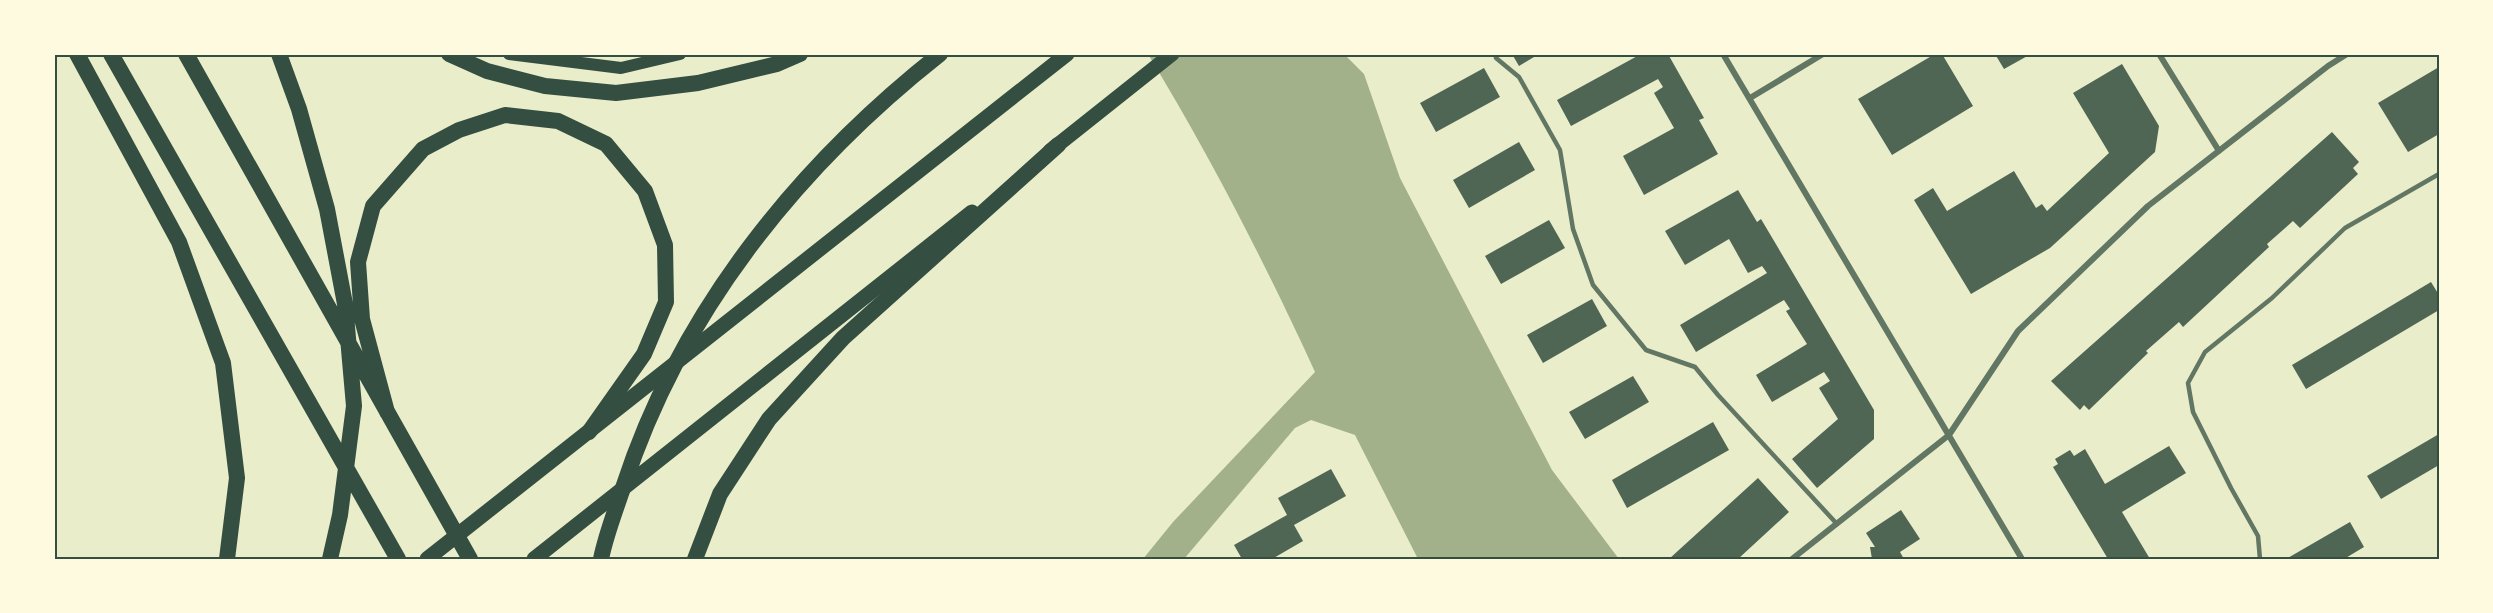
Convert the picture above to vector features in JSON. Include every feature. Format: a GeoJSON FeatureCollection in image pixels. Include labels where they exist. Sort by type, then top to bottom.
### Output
{"type":"FeatureCollection","features":[{"type":"Feature","properties":{"kind":"highway"},"geometry":{"type":"LineString","coordinates":[[77,54],[179,242],[223,363],[237,478],[227,559]]}},
{"type":"Feature","properties":{"kind":"highway"},"geometry":{"type":"LineString","coordinates":[[111,54],[398,559]]}},
{"type":"Feature","properties":{"kind":"highway"},"geometry":{"type":"LineString","coordinates":[[186,54],[470,559]]}},
{"type":"Feature","properties":{"kind":"highway"},"geometry":{"type":"LineString","coordinates":[[279,54],[299,109],[327,209],[345,304],[354,406],[340,515],[330,559]]}},
{"type":"Feature","properties":{"kind":"highway"},"geometry":{"type":"LineString","coordinates":[[448,54],[487,72],[544,86],[616,93],[698,82],[777,64],[800,54]]}},
{"type":"Feature","properties":{"kind":"highway"},"geometry":{"type":"LineString","coordinates":[[601,559],[632,461],[656,402],[691,333],[763,230],[820,161],[856,125],[940,54]]}},
{"type":"Feature","properties":{"kind":"highway"},"geometry":{"type":"LineString","coordinates":[[387,412],[362,319],[358,262],[374,206],[423,149],[459,130],[505,116],[558,121],[606,144],[645,191],[665,244],[666,302],[644,354],[589,432]]}},
{"type":"Feature","properties":{"kind":"highway"},"geometry":{"type":"LineString","coordinates":[[695,559],[720,494],[769,419],[843,338],[1058,145]]}},
{"type":"Feature","properties":{"kind":"main road"},"geometry":{"type":"LineString","coordinates":[[509,54],[621,68],[680,54]]}},
{"type":"Feature","properties":{"kind":"main road"},"geometry":{"type":"LineString","coordinates":[[427,559],[1066,54]]}},
{"type":"Feature","properties":{"kind":"main road"},"geometry":{"type":"LineString","coordinates":[[534,559],[1172,54]]}},
{"type":"Feature","properties":{"kind":"street"},"geometry":{"type":"LineString","coordinates":[[1723,54],[2022,559]]}},
{"type":"Feature","properties":{"kind":"street"},"geometry":{"type":"LineString","coordinates":[[1750,98],[1823,54]]}},
{"type":"Feature","properties":{"kind":"street"},"geometry":{"type":"LineString","coordinates":[[2159,54],[2219,151]]}},
{"type":"Feature","properties":{"kind":"street"},"geometry":{"type":"LineString","coordinates":[[1792,559],[1949,435],[2018,332],[2148,206],[2328,66],[2347,54]]}},
{"type":"Feature","properties":{"kind":"lane"},"geometry":{"type":"LineString","coordinates":[[1496,58],[1519,77],[1560,150],[1573,229],[1593,285],[1646,350],[1695,367],[1837,524]]}},
{"type":"Feature","properties":{"kind":"lane"},"geometry":{"type":"LineString","coordinates":[[2260,559],[2258,536],[2193,412],[2188,383],[2205,352],[2272,298],[2345,228],[2439,174]]}},
{"type":"Feature","properties":{"kind":"shaded area"},"geometry":{"type":"Polygon","coordinates":[[[1148,54],[1344,54],[1364,74],[1400,178],[1552,470],[1619,559],[1418,559],[1355,435],[1311,420],[1295,428],[1184,559],[1143,559],[1173,522],[1315,372],[1236,210],[1148,54]]]}},
{"type":"Feature","properties":{"kind":"building"},"geometry":{"type":"Polygon","coordinates":[[[1512,54],[1539,54],[1519,66],[1512,54]]]}},
{"type":"Feature","properties":{"kind":"building"},"geometry":{"type":"Polygon","coordinates":[[[1641,54],[1668,54],[1704,118],[1699,120],[1718,154],[1644,195],[1623,156],[1674,128],[1654,93],[1663,87],[1658,79],[1571,126],[1557,100],[1641,54]]]}},
{"type":"Feature","properties":{"kind":"building"},"geometry":{"type":"Polygon","coordinates":[[[1935,54],[1942,54],[1973,106],[1892,155],[1858,99],[1935,54]]]}},
{"type":"Feature","properties":{"kind":"building"},"geometry":{"type":"Polygon","coordinates":[[[1995,54],[2031,54],[2004,69],[1995,54]]]}},
{"type":"Feature","properties":{"kind":"building"},"geometry":{"type":"Polygon","coordinates":[[[2122,64],[2159,126],[2155,152],[2050,248],[1971,294],[1914,200],[1933,188],[1947,211],[2014,171],[2036,208],[2042,204],[2047,211],[2109,153],[2073,93],[2122,64]]]}},
{"type":"Feature","properties":{"kind":"building"},"geometry":{"type":"Polygon","coordinates":[[[2439,67],[2439,134],[2408,152],[2378,103],[2439,67]]]}},
{"type":"Feature","properties":{"kind":"building"},"geometry":{"type":"Polygon","coordinates":[[[1484,68],[1500,97],[1436,132],[1420,103],[1484,68]]]}},
{"type":"Feature","properties":{"kind":"building"},"geometry":{"type":"Polygon","coordinates":[[[2332,132],[2359,162],[2353,168],[2358,174],[2300,228],[2293,221],[2267,244],[2269,247],[2183,327],[2179,322],[2146,351],[2148,353],[2089,410],[2084,405],[2080,410],[2051,381],[2332,132]]]}},
{"type":"Feature","properties":{"kind":"building"},"geometry":{"type":"Polygon","coordinates":[[[1519,142],[1535,170],[1469,208],[1453,180],[1519,142]]]}},
{"type":"Feature","properties":{"kind":"building"},"geometry":{"type":"Polygon","coordinates":[[[1738,190],[1757,222],[1761,219],[1874,410],[1874,439],[1817,488],[1792,459],[1838,419],[1819,388],[1830,381],[1824,372],[1772,402],[1756,375],[1807,344],[1786,311],[1790,309],[1784,300],[1696,352],[1680,325],[1767,273],[1762,266],[1748,273],[1729,239],[1685,265],[1665,231],[1738,190]]]}},
{"type":"Feature","properties":{"kind":"building"},"geometry":{"type":"Polygon","coordinates":[[[1549,220],[1565,248],[1501,284],[1485,256],[1549,220]]]}},
{"type":"Feature","properties":{"kind":"building"},"geometry":{"type":"Polygon","coordinates":[[[2431,282],[2439,295],[2439,310],[2306,389],[2292,365],[2431,282]]]}},
{"type":"Feature","properties":{"kind":"building"},"geometry":{"type":"Polygon","coordinates":[[[1592,299],[1607,326],[1543,363],[1527,335],[1592,299]]]}},
{"type":"Feature","properties":{"kind":"building"},"geometry":{"type":"Polygon","coordinates":[[[1633,376],[1649,402],[1585,439],[1569,412],[1633,376]]]}},
{"type":"Feature","properties":{"kind":"building"},"geometry":{"type":"Polygon","coordinates":[[[1713,422],[1729,450],[1627,508],[1612,480],[1713,422]]]}},
{"type":"Feature","properties":{"kind":"building"},"geometry":{"type":"Polygon","coordinates":[[[2439,434],[2439,465],[2381,499],[2367,476],[2439,434]]]}},
{"type":"Feature","properties":{"kind":"building"},"geometry":{"type":"Polygon","coordinates":[[[2169,446],[2186,473],[2122,512],[2150,559],[2108,559],[2053,467],[2058,464],[2055,459],[2070,450],[2074,456],[2085,449],[2105,484],[2169,446]]]}},
{"type":"Feature","properties":{"kind":"building"},"geometry":{"type":"Polygon","coordinates":[[[1331,469],[1346,496],[1294,525],[1303,541],[1272,559],[1242,559],[1234,545],[1287,515],[1278,498],[1331,469]]]}},
{"type":"Feature","properties":{"kind":"building"},"geometry":{"type":"Polygon","coordinates":[[[1758,478],[1789,512],[1738,559],[1669,559],[1758,478]]]}},
{"type":"Feature","properties":{"kind":"building"},"geometry":{"type":"Polygon","coordinates":[[[1901,510],[1920,539],[1900,552],[1904,559],[1872,559],[1870,547],[1875,547],[1866,533],[1901,510]]]}},
{"type":"Feature","properties":{"kind":"building"},"geometry":{"type":"Polygon","coordinates":[[[2350,522],[2364,547],[2344,559],[2286,559],[2350,522]]]}}]}
